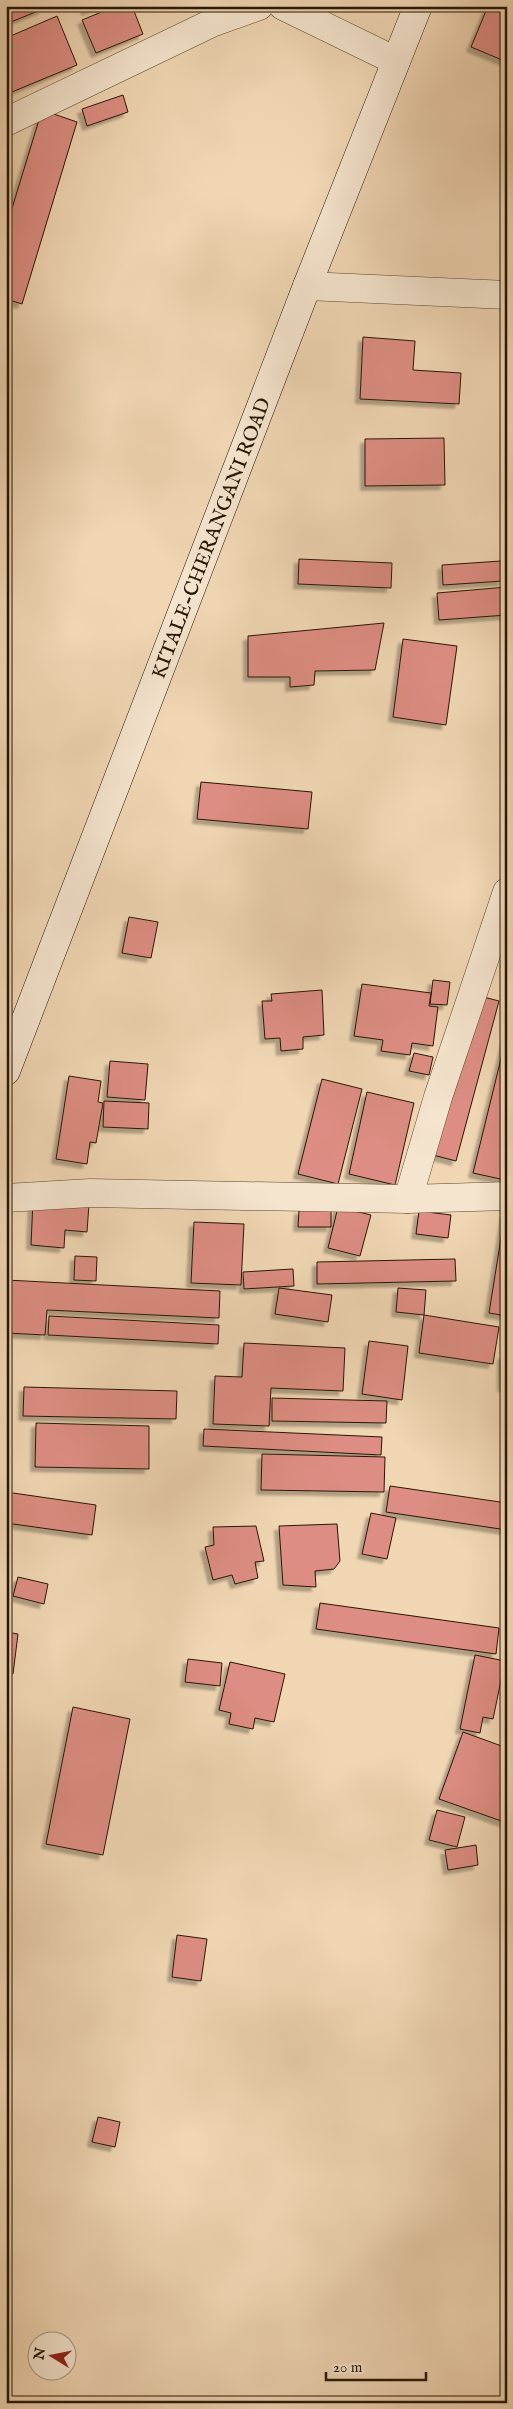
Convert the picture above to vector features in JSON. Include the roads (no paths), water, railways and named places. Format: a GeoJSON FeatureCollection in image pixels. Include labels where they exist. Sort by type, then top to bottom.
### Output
{"type":"FeatureCollection","features":[{"type":"Feature","properties":{"kind":"street"},"geometry":{"type":"LineString","coordinates":[[6,122],[214,22],[259,6]]}},
{"type":"Feature","properties":{"kind":"street"},"geometry":{"type":"LineString","coordinates":[[283,6],[396,61]]}},
{"type":"Feature","properties":{"kind":"street","name":"KITALE-CHERANGANI ROAD"},"geometry":{"type":"LineString","coordinates":[[6,1071],[307,286],[418,6]]}},
{"type":"Feature","properties":{"kind":"street"},"geometry":{"type":"LineString","coordinates":[[307,286],[507,295]]}},
{"type":"Feature","properties":{"kind":"street"},"geometry":{"type":"LineString","coordinates":[[408,1199],[438,1097],[507,892]]}},
{"type":"Feature","properties":{"kind":"street"},"geometry":{"type":"LineString","coordinates":[[6,1198],[90,1193],[408,1199],[507,1196]]}}]}
